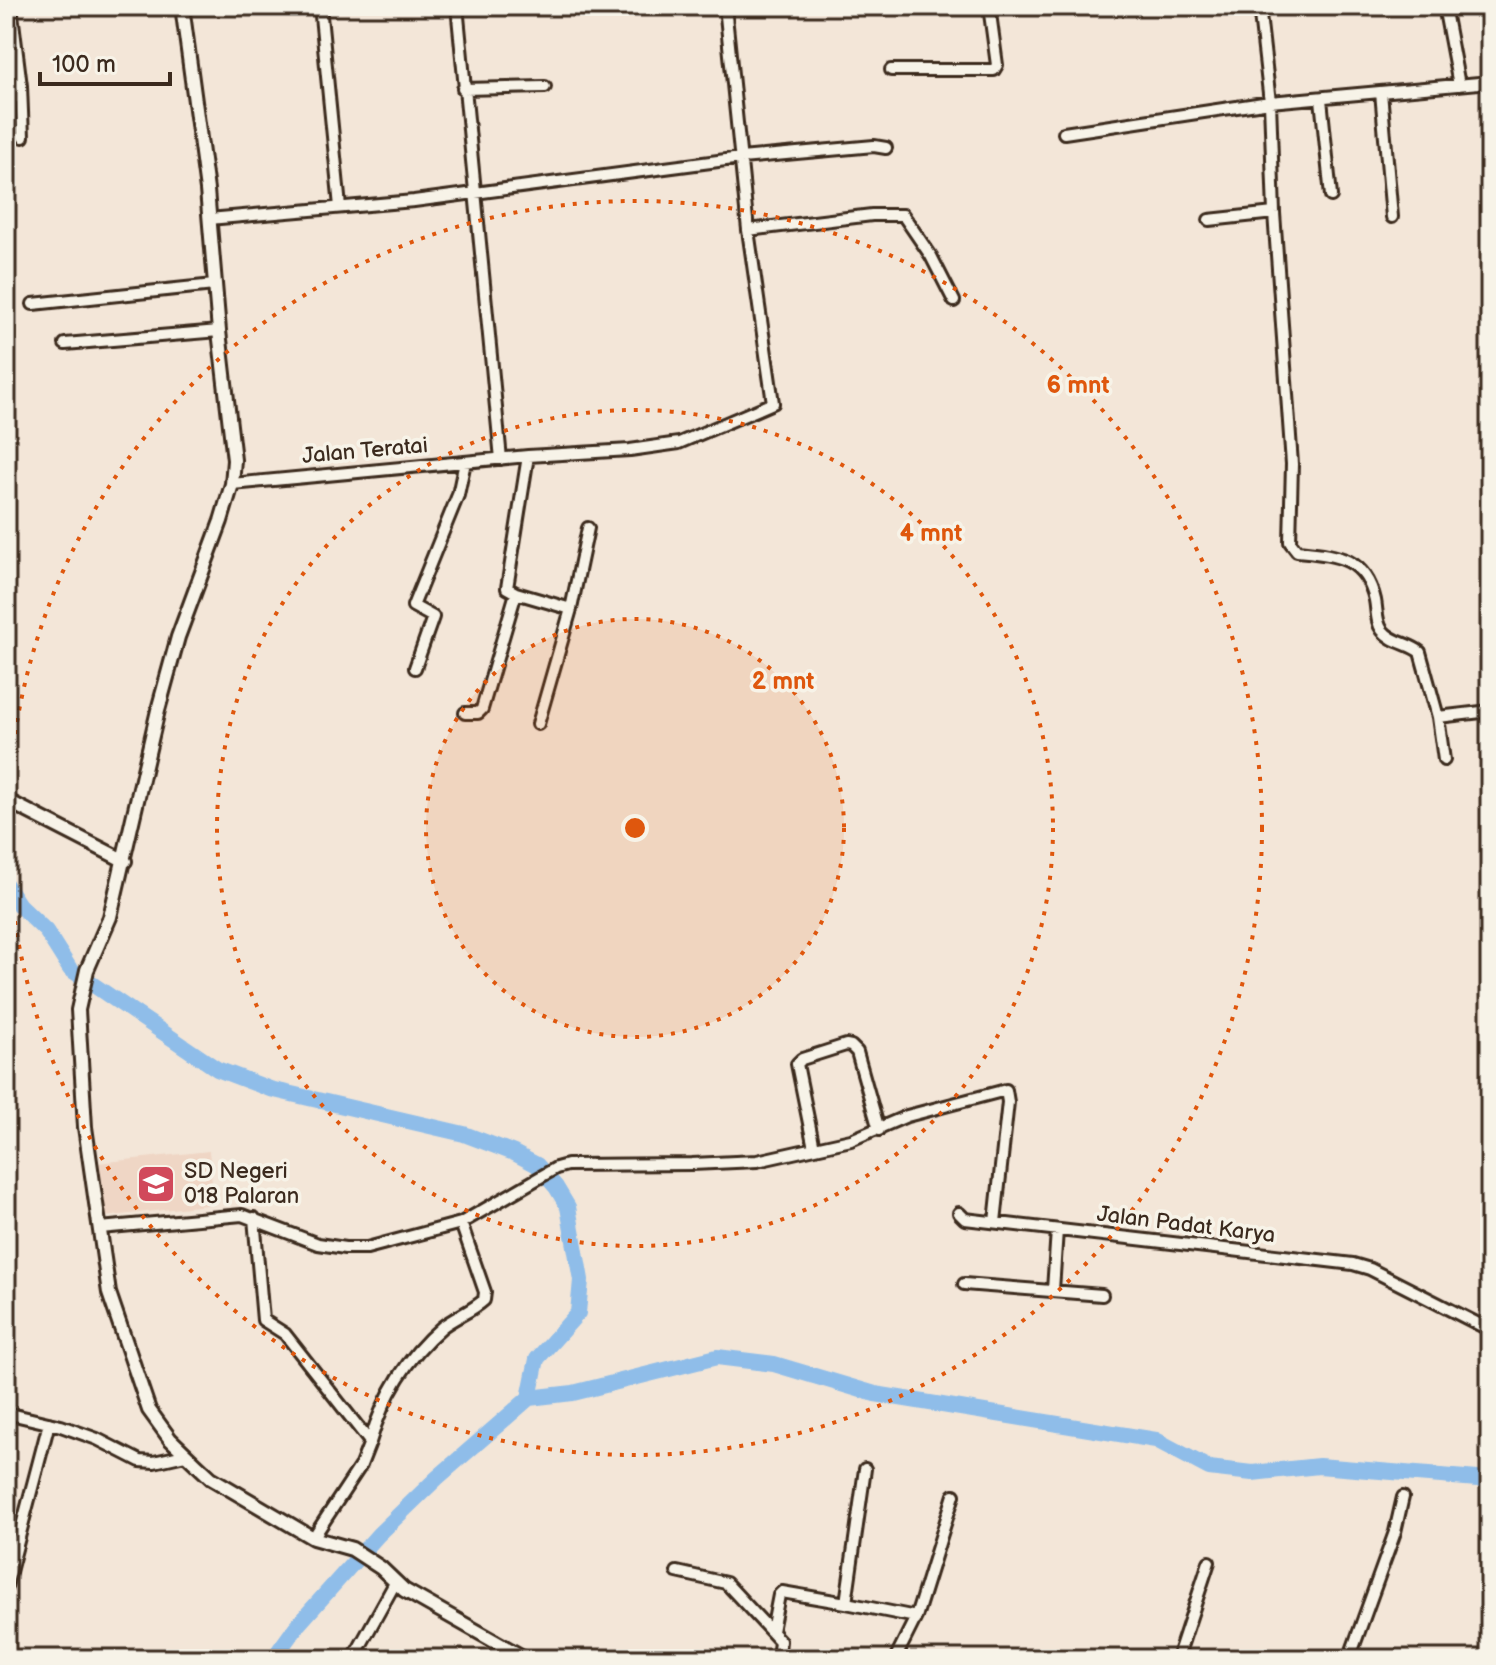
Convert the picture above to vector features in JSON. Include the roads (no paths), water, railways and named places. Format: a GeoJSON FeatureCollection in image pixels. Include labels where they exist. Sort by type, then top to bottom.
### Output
{"type":"FeatureCollection","features":[{"type":"Feature","properties":{"kind":"street"},"geometry":{"type":"LineString","coordinates":[[11,6],[23,137]]}},
{"type":"Feature","properties":{"kind":"street"},"geometry":{"type":"LineString","coordinates":[[182,6],[209,219],[234,460],[232,484],[178,637],[158,710],[108,925],[87,970],[80,998],[78,1016],[85,1127],[109,1293],[143,1398],[159,1425],[185,1455],[211,1478],[313,1538],[337,1542],[352,1549],[376,1564],[395,1583],[526,1659]]}},
{"type":"Feature","properties":{"kind":"street"},"geometry":{"type":"LineString","coordinates":[[320,6],[340,207]]}},
{"type":"Feature","properties":{"kind":"street"},"geometry":{"type":"LineString","coordinates":[[457,6],[501,459]]}},
{"type":"Feature","properties":{"kind":"street"},"geometry":{"type":"LineString","coordinates":[[725,6],[748,230],[872,215],[903,215],[931,256],[954,301]]}},
{"type":"Feature","properties":{"kind":"street"},"geometry":{"type":"LineString","coordinates":[[891,70],[994,70],[997,65],[989,6]]}},
{"type":"Feature","properties":{"kind":"street"},"geometry":{"type":"LineString","coordinates":[[1265,6],[1259,6],[1270,102],[1274,213],[1292,464],[1291,546],[1297,551],[1344,558],[1364,574],[1374,597],[1381,629],[1420,652],[1438,717],[1444,760]]}},
{"type":"Feature","properties":{"kind":"street"},"geometry":{"type":"LineString","coordinates":[[1444,6],[1459,85]]}},
{"type":"Feature","properties":{"kind":"street"},"geometry":{"type":"LineString","coordinates":[[1486,26],[1490,70]]}},
{"type":"Feature","properties":{"kind":"street"},"geometry":{"type":"LineString","coordinates":[[1064,133],[1270,102],[1490,82]]}},
{"type":"Feature","properties":{"kind":"street"},"geometry":{"type":"LineString","coordinates":[[463,89],[545,87]]}},
{"type":"Feature","properties":{"kind":"street"},"geometry":{"type":"LineString","coordinates":[[1381,92],[1392,217]]}},
{"type":"Feature","properties":{"kind":"street"},"geometry":{"type":"LineString","coordinates":[[6,98],[21,96]]}},
{"type":"Feature","properties":{"kind":"street"},"geometry":{"type":"LineString","coordinates":[[1321,99],[1331,196]]}},
{"type":"Feature","properties":{"kind":"street"},"geometry":{"type":"LineString","coordinates":[[209,219],[474,194],[741,158],[874,146],[886,148]]}},
{"type":"Feature","properties":{"kind":"street"},"geometry":{"type":"LineString","coordinates":[[1209,220],[1274,213]]}},
{"type":"Feature","properties":{"kind":"street","name":"Jalan Teratai"},"geometry":{"type":"LineString","coordinates":[[232,484],[528,456],[630,450],[679,443],[773,403],[748,230]]}},
{"type":"Feature","properties":{"kind":"street"},"geometry":{"type":"LineString","coordinates":[[33,304],[214,285]]}},
{"type":"Feature","properties":{"kind":"street"},"geometry":{"type":"LineString","coordinates":[[65,344],[219,331]]}},
{"type":"Feature","properties":{"kind":"street"},"geometry":{"type":"LineString","coordinates":[[528,456],[506,585],[516,593],[571,609]]}},
{"type":"Feature","properties":{"kind":"street"},"geometry":{"type":"LineString","coordinates":[[415,668],[433,617],[413,606],[458,495],[465,462]]}},
{"type":"Feature","properties":{"kind":"street"},"geometry":{"type":"LineString","coordinates":[[538,724],[571,609],[588,528]]}},
{"type":"Feature","properties":{"kind":"street"},"geometry":{"type":"LineString","coordinates":[[465,713],[478,713],[482,709],[516,593]]}},
{"type":"Feature","properties":{"kind":"street"},"geometry":{"type":"LineString","coordinates":[[1438,717],[1490,711]]}},
{"type":"Feature","properties":{"kind":"street"},"geometry":{"type":"LineString","coordinates":[[6,800],[125,861]]}},
{"type":"Feature","properties":{"kind":"street"},"geometry":{"type":"LineString","coordinates":[[814,1148],[797,1064],[802,1059],[846,1045],[857,1052],[879,1130]]}},
{"type":"Feature","properties":{"kind":"street"},"geometry":{"type":"LineString","coordinates":[[100,1228],[242,1215],[318,1244],[367,1248],[461,1223],[556,1168],[577,1163],[757,1161],[851,1140],[947,1103],[1006,1090],[1007,1117],[995,1222]]}},
{"type":"Feature","properties":{"kind":"street","name":"Jalan Padat Karya"},"geometry":{"type":"LineString","coordinates":[[959,1213],[965,1219],[1353,1264],[1370,1269],[1490,1330]]}},
{"type":"Feature","properties":{"kind":"street"},"geometry":{"type":"LineString","coordinates":[[254,1218],[263,1320],[285,1334],[370,1442]]}},
{"type":"Feature","properties":{"kind":"street"},"geometry":{"type":"LineString","coordinates":[[313,1538],[361,1465],[379,1410],[403,1370],[441,1328],[484,1300],[485,1292],[461,1223]]}},
{"type":"Feature","properties":{"kind":"street"},"geometry":{"type":"LineString","coordinates":[[1053,1290],[1057,1230]]}},
{"type":"Feature","properties":{"kind":"street"},"geometry":{"type":"LineString","coordinates":[[964,1284],[1102,1295]]}},
{"type":"Feature","properties":{"kind":"street"},"geometry":{"type":"LineString","coordinates":[[6,1413],[97,1439],[140,1461],[154,1462],[185,1455]]}},
{"type":"Feature","properties":{"kind":"street"},"geometry":{"type":"LineString","coordinates":[[6,1587],[49,1423]]}},
{"type":"Feature","properties":{"kind":"street"},"geometry":{"type":"LineString","coordinates":[[846,1603],[865,1469]]}},
{"type":"Feature","properties":{"kind":"street"},"geometry":{"type":"LineString","coordinates":[[895,1659],[916,1617],[954,1495]]}},
{"type":"Feature","properties":{"kind":"street"},"geometry":{"type":"LineString","coordinates":[[1349,1659],[1395,1532],[1403,1497]]}},
{"type":"Feature","properties":{"kind":"street"},"geometry":{"type":"LineString","coordinates":[[1177,1659],[1209,1562]]}},
{"type":"Feature","properties":{"kind":"street"},"geometry":{"type":"LineString","coordinates":[[677,1572],[726,1583],[772,1631],[780,1645],[773,1659]]}},
{"type":"Feature","properties":{"kind":"street"},"geometry":{"type":"LineString","coordinates":[[353,1659],[395,1583]]}},
{"type":"Feature","properties":{"kind":"street"},"geometry":{"type":"LineString","coordinates":[[772,1631],[782,1592],[916,1617]]}},
{"type":"Feature","properties":{"kind":"waterway"},"geometry":{"type":"LineString","coordinates":[[6,885],[19,905],[46,931],[70,969],[217,1069],[270,1089],[464,1134],[537,1165],[568,1207],[581,1280],[578,1313],[537,1359],[529,1398]]}},
{"type":"Feature","properties":{"kind":"waterway"},"geometry":{"type":"LineString","coordinates":[[273,1659],[296,1627],[378,1535],[437,1478],[529,1398],[573,1393],[717,1357],[774,1364],[875,1394],[1156,1440],[1209,1468],[1252,1473],[1319,1466],[1490,1480]]}},
{"type":"Feature","properties":{"kind":"place","name":"SD Negeri 018 Palaran"},"geometry":{"type":"Point","coordinates":[156,1184]}}]}
